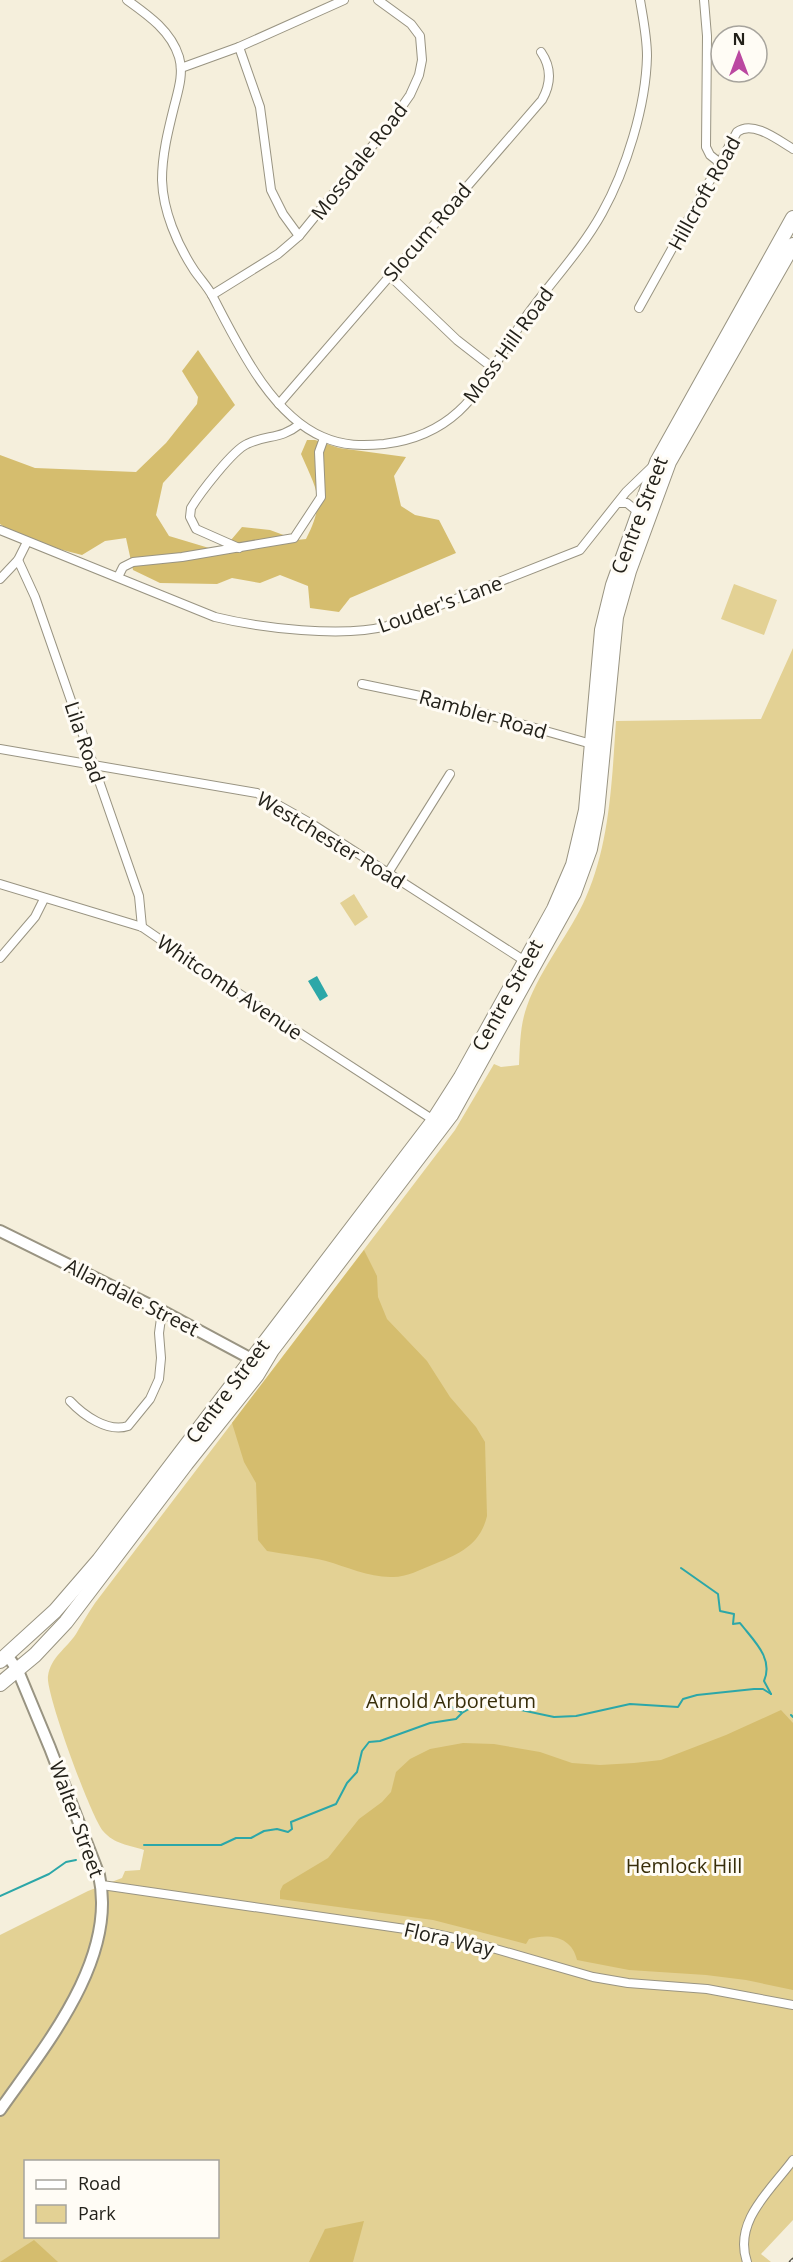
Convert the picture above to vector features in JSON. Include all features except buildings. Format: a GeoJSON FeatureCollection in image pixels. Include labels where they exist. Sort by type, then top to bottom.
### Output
{"type":"FeatureCollection","features":[{"type":"Feature","properties":{"kind":"highway","name":"Centre Street"},"geometry":{"type":"LineString","coordinates":[[598,746],[605,615],[638,512],[657,462],[793,218]]}},
{"type":"Feature","properties":{"kind":"highway","name":"Centre Street"},"geometry":{"type":"LineString","coordinates":[[4,1658],[63,1602],[257,1362],[279,1341],[439,1123],[461,1077],[530,964],[578,852],[598,746],[617,613],[626,579],[658,490],[681,440],[793,245]]}},
{"type":"Feature","properties":{"kind":"highway","name":"Centre Street"},"geometry":{"type":"LineString","coordinates":[[0,1684],[42,1649],[72,1615],[257,1362]]}},
{"type":"Feature","properties":{"kind":"street"},"geometry":{"type":"LineString","coordinates":[[126,0],[154,19],[179,57],[181,68],[238,47],[344,0]]}},
{"type":"Feature","properties":{"kind":"street","name":"Mossdale Road"},"geometry":{"type":"LineString","coordinates":[[212,295],[278,254],[299,236],[387,128],[410,95],[419,75],[422,54],[420,36],[411,24],[378,0]]}},
{"type":"Feature","properties":{"kind":"street","name":"Moss Hill Road"},"geometry":{"type":"LineString","coordinates":[[181,68],[180,83],[167,137],[162,182],[165,201],[177,239],[266,389],[279,404],[300,424],[324,438],[345,444],[367,446],[416,437],[451,419],[472,400],[527,315],[574,255],[602,214],[615,186],[638,114],[645,75],[646,40],[639,0]]}},
{"type":"Feature","properties":{"kind":"street"},"geometry":{"type":"LineString","coordinates":[[704,0],[707,36],[706,147],[710,155],[720,164]]}},
{"type":"Feature","properties":{"kind":"street"},"geometry":{"type":"LineString","coordinates":[[238,47],[260,107],[271,190],[283,214],[299,236]]}},
{"type":"Feature","properties":{"kind":"street","name":"Slocum Road"},"geometry":{"type":"LineString","coordinates":[[279,404],[542,100],[547,90],[549,72],[541,52]]}},
{"type":"Feature","properties":{"kind":"street","name":"Hillcroft Road"},"geometry":{"type":"LineString","coordinates":[[639,308],[736,133],[745,127],[754,128],[793,148]]}},
{"type":"Feature","properties":{"kind":"street"},"geometry":{"type":"LineString","coordinates":[[390,276],[456,340],[493,368]]}},
{"type":"Feature","properties":{"kind":"street"},"geometry":{"type":"LineString","coordinates":[[240,548],[196,530],[190,517],[191,508],[238,449],[252,442],[286,434],[300,424]]}},
{"type":"Feature","properties":{"kind":"street"},"geometry":{"type":"LineString","coordinates":[[118,578],[123,567],[133,562],[240,548],[290,540],[295,537],[321,497],[319,452],[324,438]]}},
{"type":"Feature","properties":{"kind":"street","name":"Louder's Lane"},"geometry":{"type":"LineString","coordinates":[[0,530],[215,617],[234,622],[310,630],[377,628],[394,624],[574,553],[586,545],[629,488],[657,462]]}},
{"type":"Feature","properties":{"kind":"street"},"geometry":{"type":"LineString","coordinates":[[618,503],[628,503],[638,512]]}},
{"type":"Feature","properties":{"kind":"street"},"geometry":{"type":"LineString","coordinates":[[0,579],[18,560],[27,542]]}},
{"type":"Feature","properties":{"kind":"street","name":"Lila Road"},"geometry":{"type":"LineString","coordinates":[[18,560],[35,597],[139,896],[142,927]]}},
{"type":"Feature","properties":{"kind":"street","name":"Rambler Road"},"geometry":{"type":"LineString","coordinates":[[362,684],[425,697],[598,746]]}},
{"type":"Feature","properties":{"kind":"street","name":"Westchester Road"},"geometry":{"type":"LineString","coordinates":[[0,749],[257,793],[302,818],[530,964]]}},
{"type":"Feature","properties":{"kind":"street"},"geometry":{"type":"LineString","coordinates":[[388,873],[450,774]]}},
{"type":"Feature","properties":{"kind":"street","name":"Whitcomb Avenue"},"geometry":{"type":"LineString","coordinates":[[0,884],[142,927],[317,1046],[439,1123]]}},
{"type":"Feature","properties":{"kind":"street"},"geometry":{"type":"LineString","coordinates":[[0,958],[35,917],[44,898]]}},
{"type":"Feature","properties":{"kind":"street","name":"Allandale Street"},"geometry":{"type":"LineString","coordinates":[[0,1231],[162,1311],[257,1362]]}},
{"type":"Feature","properties":{"kind":"street"},"geometry":{"type":"LineString","coordinates":[[70,1401],[110,1428],[128,1426],[150,1399],[159,1379],[161,1358],[159,1334],[162,1311]]}},
{"type":"Feature","properties":{"kind":"street","name":"Walter Street"},"geometry":{"type":"LineString","coordinates":[[0,2110],[50,2038],[83,1982],[96,1946],[102,1885],[18,1671],[4,1658]]}},
{"type":"Feature","properties":{"kind":"street","name":"Flora Way"},"geometry":{"type":"LineString","coordinates":[[102,1885],[426,1932],[478,1944],[593,1977],[628,1983],[707,1989],[793,2005]]}},
{"type":"Feature","properties":{"kind":"street"},"geometry":{"type":"LineString","coordinates":[[747,2262],[743,2237],[748,2220],[793,2160]]}},
{"type":"Feature","properties":{"kind":"green space"},"geometry":{"type":"Polygon","coordinates":[[[198,350],[235,405],[163,483],[156,515],[169,536],[209,548],[226,546],[242,527],[270,530],[297,540],[306,539],[316,514],[317,496],[301,454],[307,440],[315,440],[339,448],[406,457],[394,476],[401,506],[415,515],[439,520],[456,553],[350,598],[339,612],[310,608],[308,586],[280,575],[260,583],[232,578],[217,584],[160,583],[133,570],[126,538],[105,541],[82,555],[24,540],[0,524],[0,455],[35,468],[136,472],[166,443],[197,404],[198,397],[182,371],[198,350]]]}},
{"type":"Feature","properties":{"kind":"green space"},"geometry":{"type":"Polygon","coordinates":[[[734,584],[777,600],[764,635],[721,619],[734,584]]]}},
{"type":"Feature","properties":{"kind":"green space","name":"Arnold Arboretum"},"geometry":{"type":"Polygon","coordinates":[[[793,648],[793,2220],[761,2254],[771,2262],[0,2262],[0,1935],[88,1891],[122,1878],[125,1871],[140,1870],[144,1850],[112,1839],[97,1821],[70,1754],[54,1705],[49,1687],[50,1669],[95,1603],[455,1130],[494,1064],[501,1067],[519,1065],[522,1028],[527,1006],[540,978],[586,897],[600,855],[608,810],[616,721],[761,719],[793,648]]]}},
{"type":"Feature","properties":{"kind":"green space"},"geometry":{"type":"Polygon","coordinates":[[[354,894],[368,917],[355,926],[340,903],[354,894]]]}},
{"type":"Feature","properties":{"kind":"green space"},"geometry":{"type":"Polygon","coordinates":[[[364,1250],[377,1276],[378,1297],[387,1319],[427,1361],[450,1397],[476,1427],[485,1442],[487,1516],[479,1535],[459,1553],[398,1577],[376,1576],[319,1559],[267,1551],[258,1540],[256,1483],[244,1462],[232,1423],[364,1250]]]}},
{"type":"Feature","properties":{"kind":"green space","name":"Hemlock Hill"},"geometry":{"type":"Polygon","coordinates":[[[781,1710],[793,1723],[793,1990],[746,1980],[629,1970],[577,1960],[570,1946],[552,1937],[529,1939],[526,1944],[433,1920],[280,1899],[283,1885],[328,1858],[359,1819],[382,1802],[391,1792],[396,1772],[410,1759],[430,1749],[463,1743],[494,1744],[540,1752],[572,1763],[600,1765],[661,1760],[726,1735],[781,1710]]]}},
{"type":"Feature","properties":{"kind":"green space"},"geometry":{"type":"Polygon","coordinates":[[[364,2221],[353,2262],[309,2262],[325,2229],[364,2221]]]}},
{"type":"Feature","properties":{"kind":"green space"},"geometry":{"type":"Polygon","coordinates":[[[34,2240],[58,2262],[0,2262],[34,2240]]]}},
{"type":"Feature","properties":{"kind":"water"},"geometry":{"type":"Polygon","coordinates":[[[317,976],[328,996],[320,1001],[308,981],[317,976]]]}},
{"type":"Feature","properties":{"kind":"waterway"},"geometry":{"type":"LineString","coordinates":[[681,1568],[718,1594],[720,1611],[734,1614],[733,1624],[740,1623],[756,1643],[764,1657],[766,1665],[764,1681],[771,1694]]}},
{"type":"Feature","properties":{"kind":"waterway"},"geometry":{"type":"LineString","coordinates":[[144,1845],[221,1845],[236,1838],[251,1838],[264,1831],[277,1829],[288,1832],[292,1829],[291,1822],[336,1804],[347,1783],[357,1772],[362,1751],[369,1742],[380,1741],[430,1723],[456,1719],[474,1706],[497,1705],[554,1717],[576,1716],[630,1704],[678,1707],[683,1699],[697,1695],[754,1689],[763,1689],[771,1694]]}},
{"type":"Feature","properties":{"kind":"waterway"},"geometry":{"type":"LineString","coordinates":[[448,1705],[461,1712]]}},
{"type":"Feature","properties":{"kind":"waterway"},"geometry":{"type":"LineString","coordinates":[[0,1896],[49,1874],[66,1862],[76,1860]]}}]}
